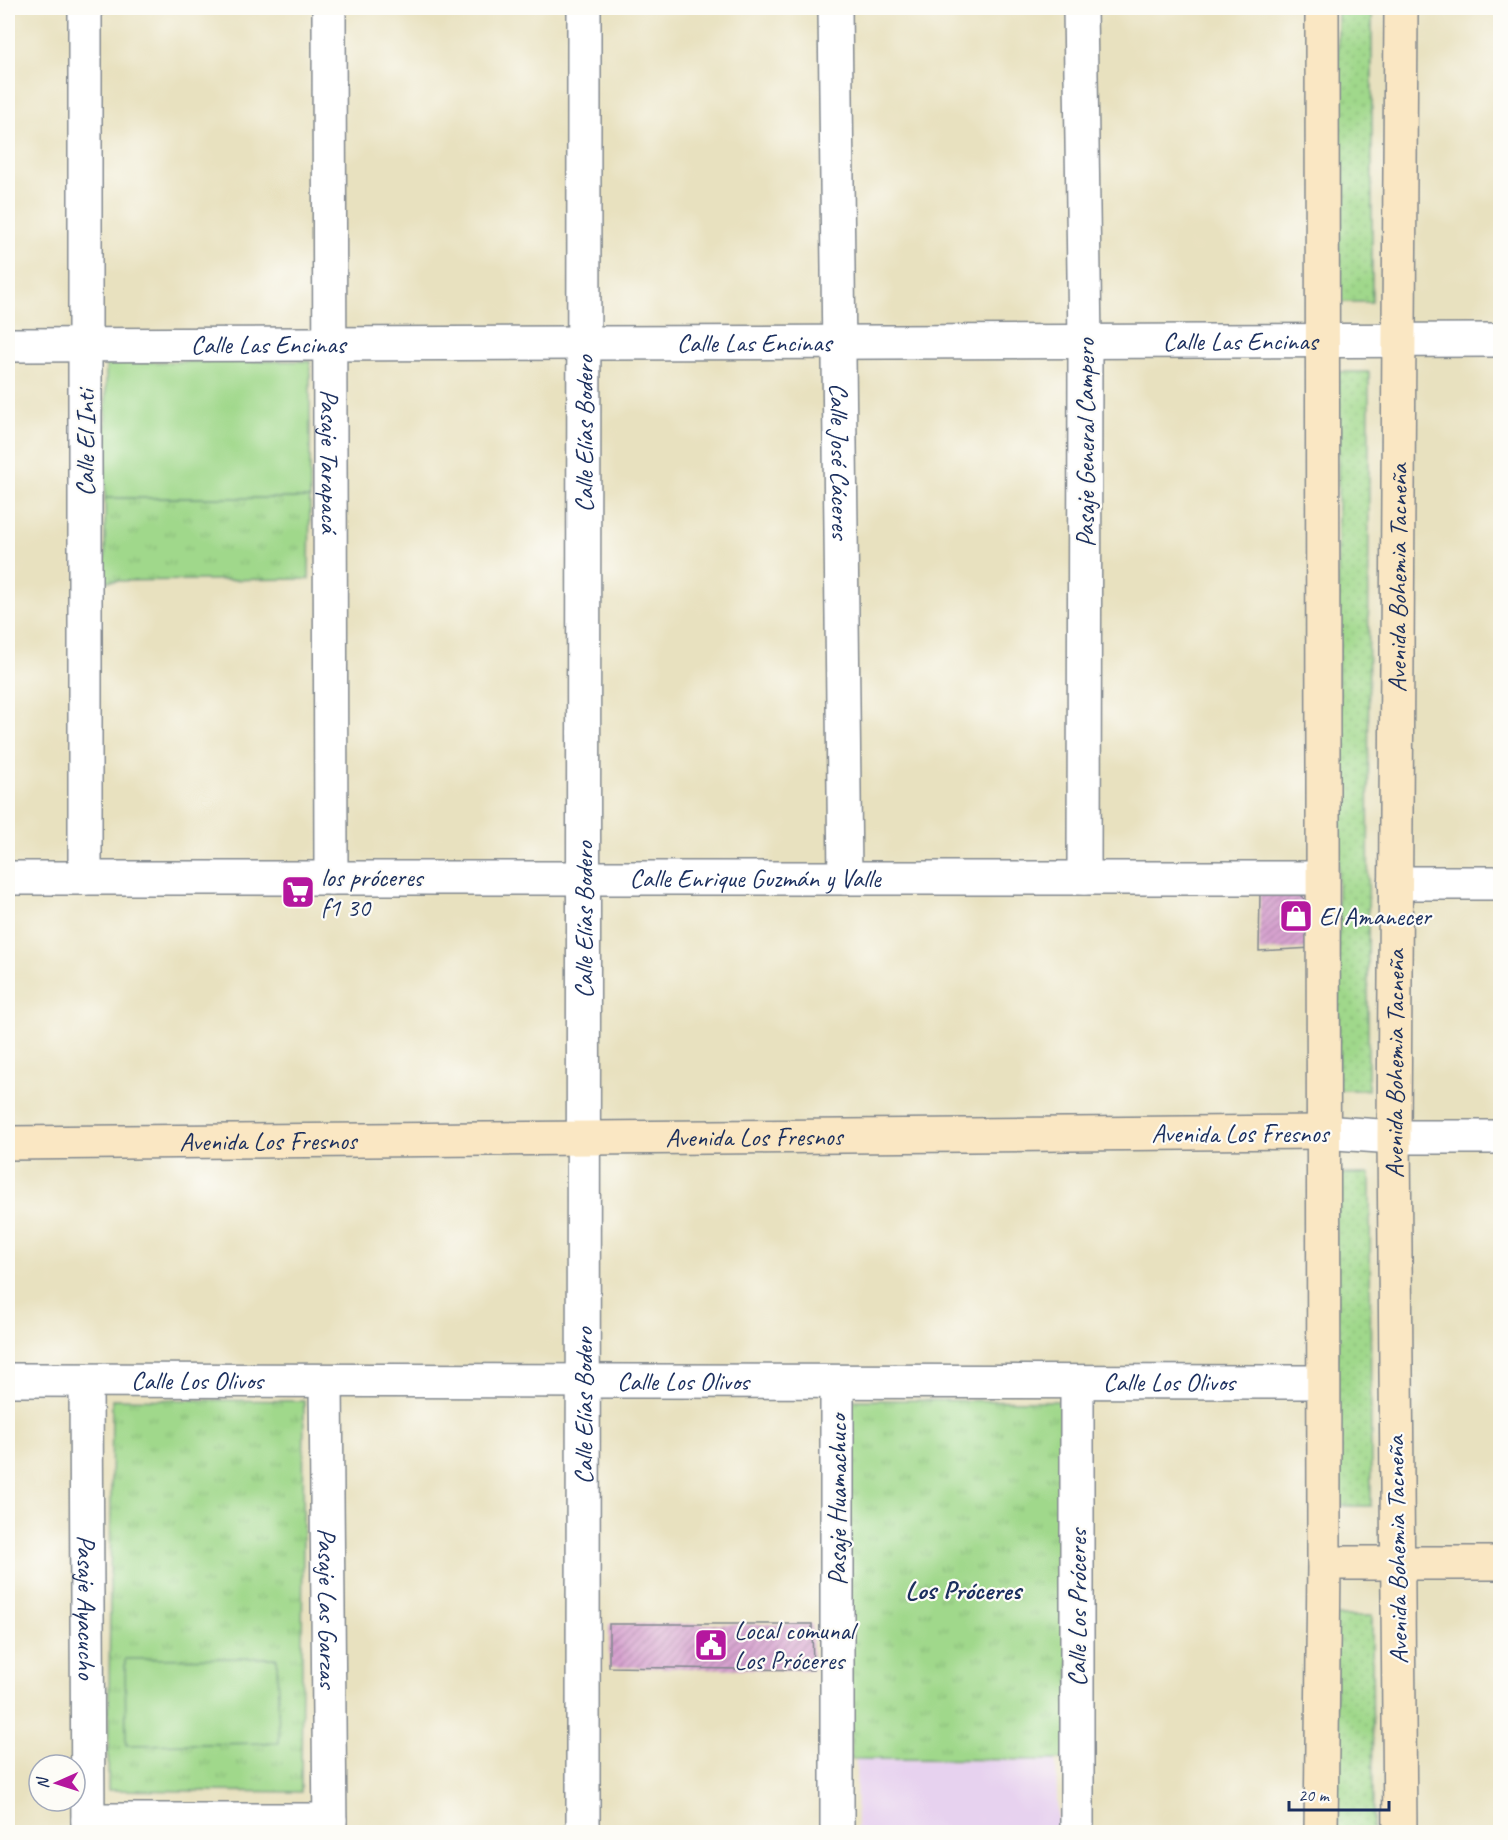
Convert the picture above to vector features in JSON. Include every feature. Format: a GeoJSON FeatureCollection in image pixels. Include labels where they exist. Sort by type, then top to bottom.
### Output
{"type":"FeatureCollection","features":[{"type":"Feature","properties":{"kind":"main road"},"geometry":{"type":"LineString","coordinates":[[1321,1833],[1324,1563],[1322,8]]}},
{"type":"Feature","properties":{"kind":"main road","name":"Avenida Bohemia Tacneña"},"geometry":{"type":"LineString","coordinates":[[1400,1833],[1394,1137],[1401,8]]}},
{"type":"Feature","properties":{"kind":"main road","name":"Avenida Los Fresnos"},"geometry":{"type":"LineString","coordinates":[[8,1143],[1322,1132]]}},
{"type":"Feature","properties":{"kind":"main road"},"geometry":{"type":"LineString","coordinates":[[1324,1563],[1500,1563]]}},
{"type":"Feature","properties":{"kind":"street","name":"Calle El Inti"},"geometry":{"type":"LineString","coordinates":[[85,8],[85,878]]}},
{"type":"Feature","properties":{"kind":"street","name":"Pasaje Tarapacá"},"geometry":{"type":"LineString","coordinates":[[329,8],[331,878]]}},
{"type":"Feature","properties":{"kind":"street","name":"Calle Elías Bodero"},"geometry":{"type":"LineString","coordinates":[[583,1833],[584,8]]}},
{"type":"Feature","properties":{"kind":"street","name":"Calle José Cáceres"},"geometry":{"type":"LineString","coordinates":[[835,8],[845,878]]}},
{"type":"Feature","properties":{"kind":"street","name":"Pasaje General Campero"},"geometry":{"type":"LineString","coordinates":[[1080,8],[1085,341],[1084,878]]}},
{"type":"Feature","properties":{"kind":"street","name":"Calle Las Encinas"},"geometry":{"type":"LineString","coordinates":[[8,345],[1500,340]]}},
{"type":"Feature","properties":{"kind":"street","name":"Calle Enrique Guzmán y Valle"},"geometry":{"type":"LineString","coordinates":[[8,878],[1322,878]]}},
{"type":"Feature","properties":{"kind":"street"},"geometry":{"type":"LineString","coordinates":[[1395,883],[1500,883]]}},
{"type":"Feature","properties":{"kind":"street","name":"Avenida Los Fresnos"},"geometry":{"type":"LineString","coordinates":[[1322,1132],[1394,1137],[1500,1137]]}},
{"type":"Feature","properties":{"kind":"street","name":"Calle Los Olivos"},"geometry":{"type":"LineString","coordinates":[[8,1380],[326,1383],[1323,1382]]}},
{"type":"Feature","properties":{"kind":"street","name":"Pasaje Ayacucho"},"geometry":{"type":"LineString","coordinates":[[86,1381],[88,1826]]}},
{"type":"Feature","properties":{"kind":"street","name":"Pasaje Las Garzas"},"geometry":{"type":"LineString","coordinates":[[326,1383],[330,1826]]}},
{"type":"Feature","properties":{"kind":"street","name":"Pasaje Huamachuco"},"geometry":{"type":"LineString","coordinates":[[837,1383],[837,1833]]}},
{"type":"Feature","properties":{"kind":"street","name":"Calle Los Próceres"},"geometry":{"type":"LineString","coordinates":[[1077,1383],[1077,1833]]}},
{"type":"Feature","properties":{"kind":"street"},"geometry":{"type":"LineString","coordinates":[[88,1826],[330,1826]]}},
{"type":"Feature","properties":{"kind":"shaded area"},"geometry":{"type":"Polygon","coordinates":[[[856,1760],[1056,1761],[1058,1832],[857,1832],[856,1760]]]}},
{"type":"Feature","properties":{"kind":"green space"},"geometry":{"type":"Polygon","coordinates":[[[1338,8],[1372,8],[1372,302],[1338,302],[1338,8]]]}},
{"type":"Feature","properties":{"kind":"green space"},"geometry":{"type":"Polygon","coordinates":[[[310,361],[310,498],[105,498],[106,362],[310,361]]]}},
{"type":"Feature","properties":{"kind":"green space"},"geometry":{"type":"Polygon","coordinates":[[[1338,372],[1369,372],[1368,1090],[1338,1090],[1338,372]]]}},
{"type":"Feature","properties":{"kind":"green space"},"geometry":{"type":"Polygon","coordinates":[[[105,498],[310,498],[309,579],[105,581],[105,498]]]}},
{"type":"Feature","properties":{"kind":"green space"},"geometry":{"type":"Polygon","coordinates":[[[1336,1174],[1370,1174],[1371,1506],[1337,1506],[1336,1174]]]}},
{"type":"Feature","properties":{"kind":"green space"},"geometry":{"type":"Polygon","coordinates":[[[112,1399],[304,1401],[301,1792],[108,1790],[112,1399]]]}},
{"type":"Feature","properties":{"kind":"green space"},"geometry":{"type":"Polygon","coordinates":[[[847,1400],[1066,1401],[1070,1760],[851,1759],[847,1400]]]}},
{"type":"Feature","properties":{"kind":"green space"},"geometry":{"type":"Polygon","coordinates":[[[1335,1616],[1372,1616],[1373,1832],[1337,1832],[1335,1616]]]}},
{"type":"Feature","properties":{"kind":"green space"},"geometry":{"type":"Polygon","coordinates":[[[277,1658],[279,1743],[126,1745],[125,1659],[277,1658]]]}},
{"type":"Feature","properties":{"kind":"building"},"geometry":{"type":"Polygon","coordinates":[[[1293,888],[1310,905],[1312,948],[1259,951],[1260,892],[1293,888]]]}},
{"type":"Feature","properties":{"kind":"building","name":"Local comunal Los Próceres"},"geometry":{"type":"Polygon","coordinates":[[[609,1624],[812,1624],[813,1670],[609,1667],[609,1624]]]}},
{"type":"Feature","properties":{"kind":"place","name":"los próceres f1 30"},"geometry":{"type":"Point","coordinates":[298,892]}},
{"type":"Feature","properties":{"kind":"place","name":"El Amanecer"},"geometry":{"type":"Point","coordinates":[1296,916]}},
{"type":"Feature","properties":{"kind":"place","name":"Local comunal Los Próceres"},"geometry":{"type":"Point","coordinates":[711,1645]}},
{"type":"Feature","properties":{"kind":"district","name":"Los Próceres"},"geometry":{"type":"Point","coordinates":[963,1590]}}]}
